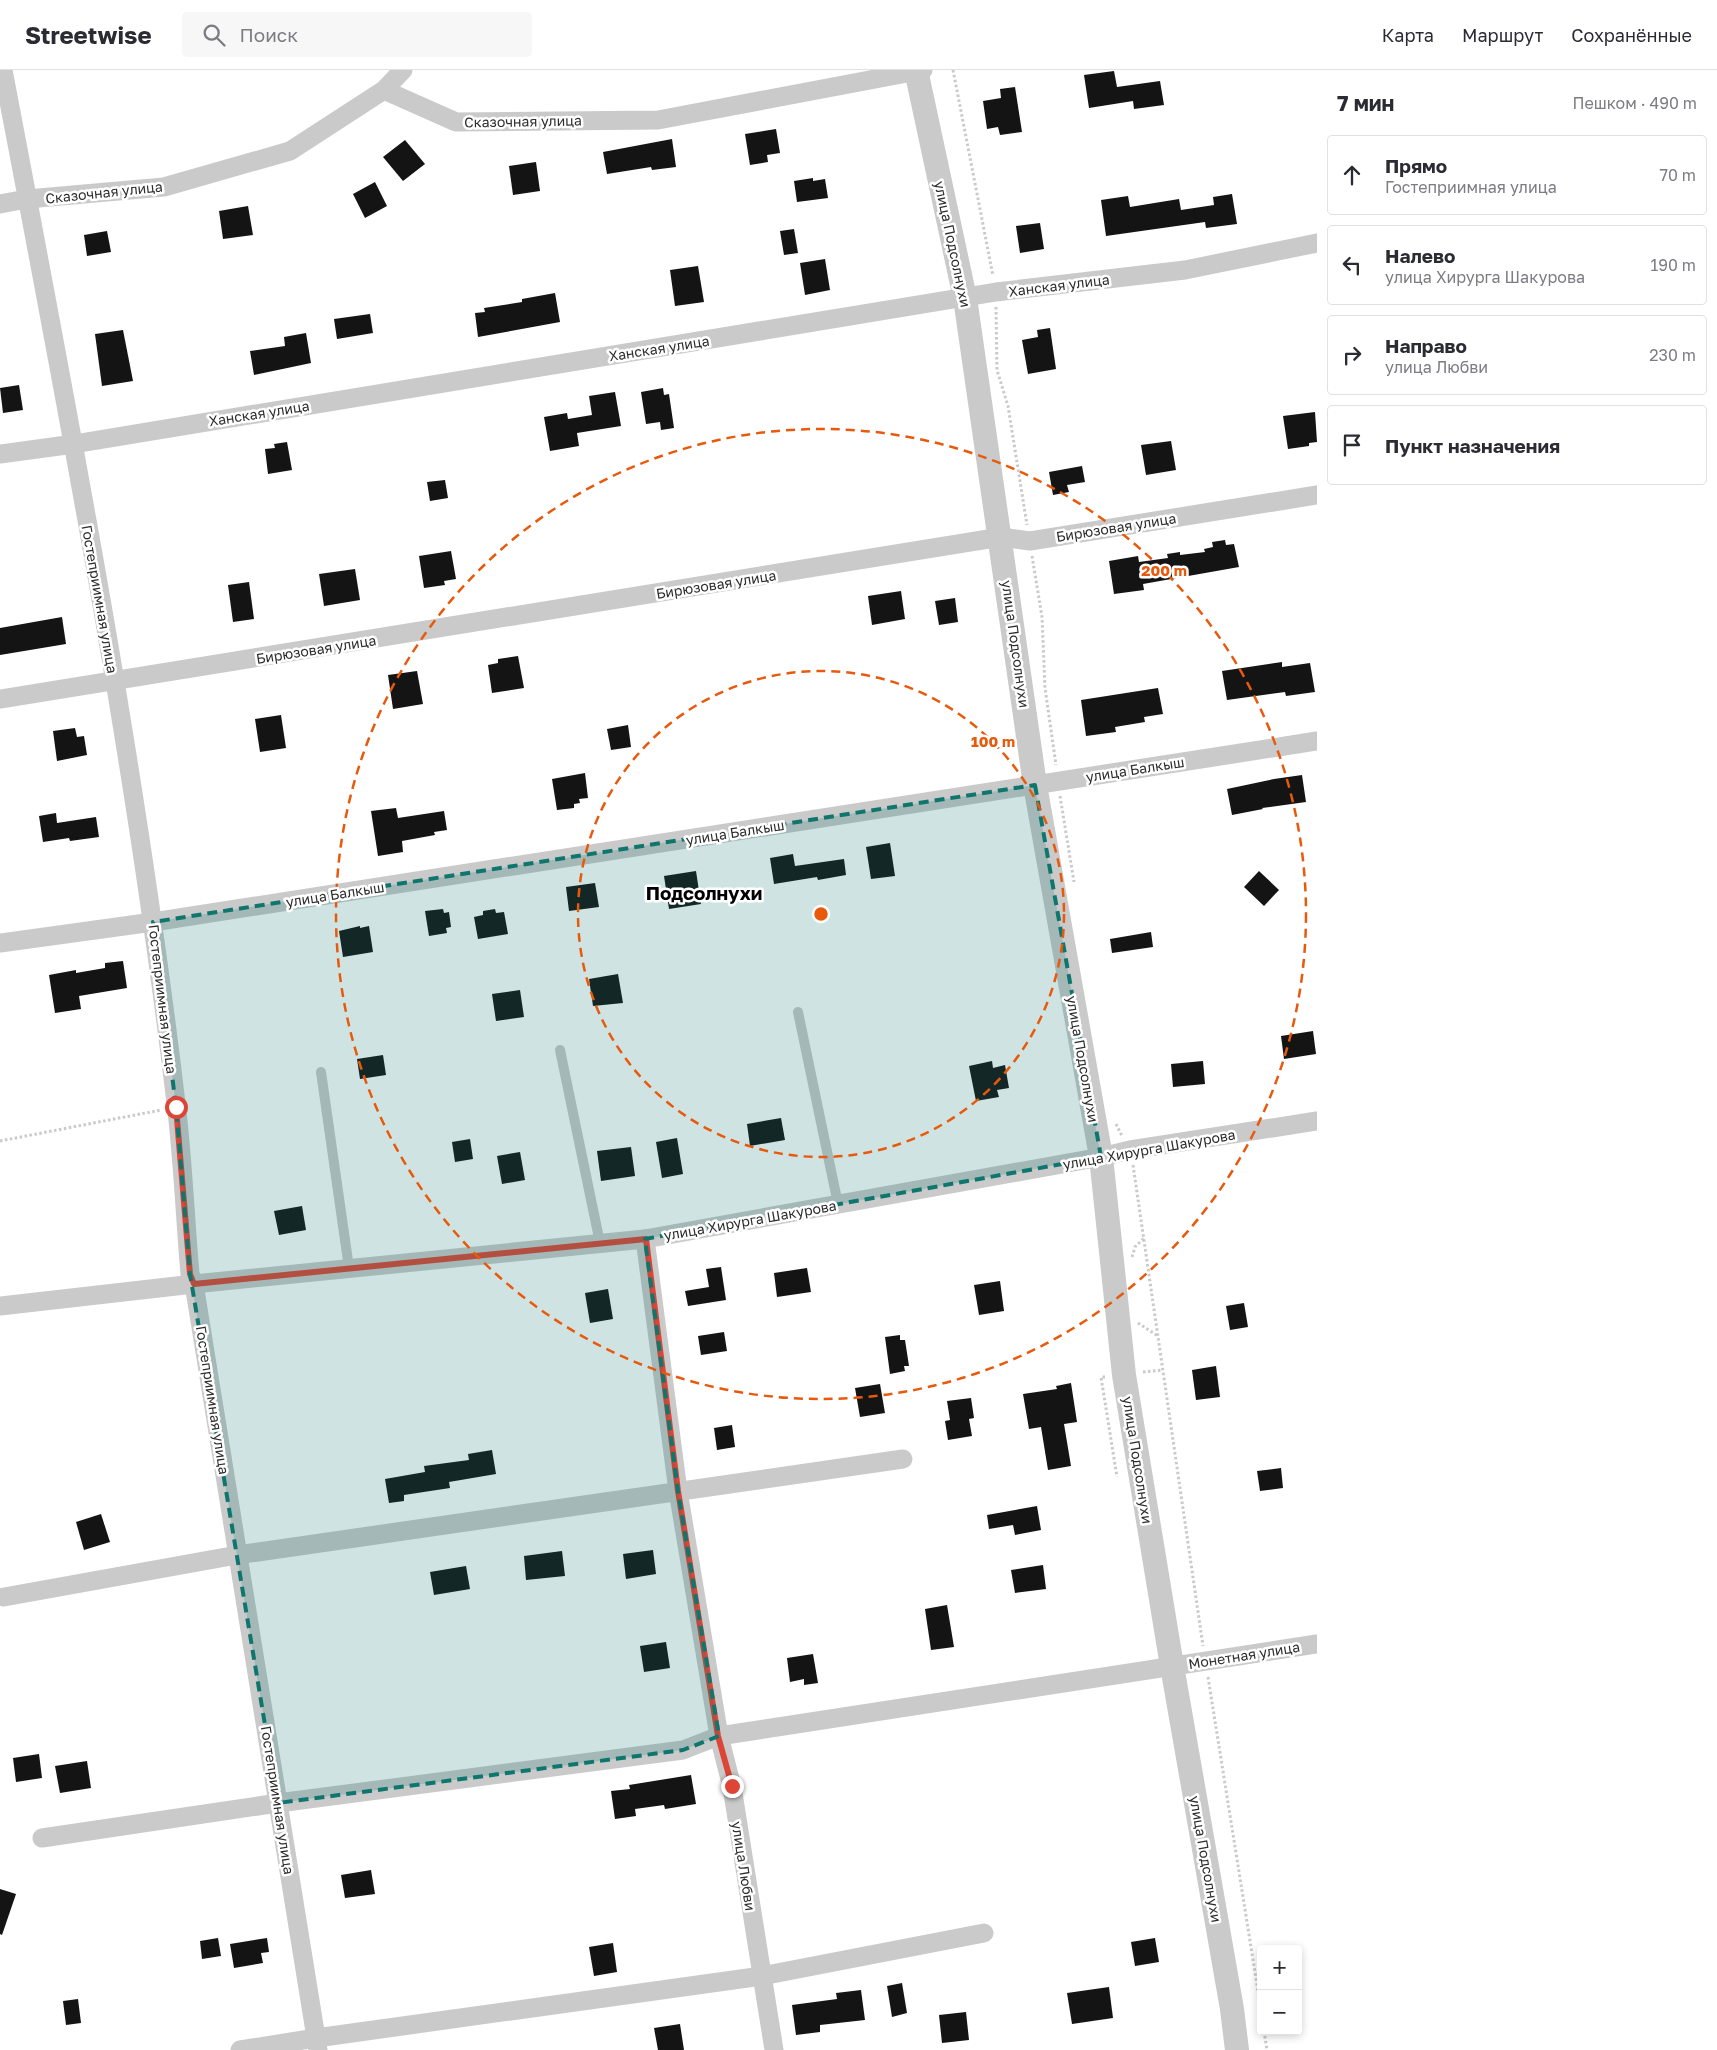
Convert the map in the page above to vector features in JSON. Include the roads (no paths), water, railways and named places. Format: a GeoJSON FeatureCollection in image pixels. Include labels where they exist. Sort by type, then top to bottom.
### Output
{"type":"FeatureCollection","features":[{"type":"Feature","properties":{"kind":"street","name":"Гостеприимная улица"},"geometry":{"type":"LineString","coordinates":[[2,70],[74,444],[153,922],[176,1107],[190,1274],[194,1284],[317,2044]]}},
{"type":"Feature","properties":{"kind":"street"},"geometry":{"type":"LineString","coordinates":[[384,90],[403,70]]}},
{"type":"Feature","properties":{"kind":"street","name":"Сказочная улица"},"geometry":{"type":"LineString","coordinates":[[0,204],[27,199],[164,187],[290,151],[384,90],[456,122],[658,120],[919,71]]}},
{"type":"Feature","properties":{"kind":"street","name":"улица Подсолнухи"},"geometry":{"type":"LineString","coordinates":[[919,71],[964,298],[1001,537],[1047,783],[1101,1157],[1124,1375],[1230,1999],[1237,2050]]}},
{"type":"Feature","properties":{"kind":"street","name":"Ханская улица"},"geometry":{"type":"LineString","coordinates":[[0,454],[74,444],[996,292],[1185,270],[1317,242]]}},
{"type":"Feature","properties":{"kind":"street","name":"Бирюзовая улица"},"geometry":{"type":"LineString","coordinates":[[0,699],[1001,537],[1030,541],[1317,495]]}},
{"type":"Feature","properties":{"kind":"street","name":"улица Балкыш"},"geometry":{"type":"LineString","coordinates":[[0,943],[153,922],[1317,741]]}},
{"type":"Feature","properties":{"kind":"street","name":"улица Хирурга Шакурова"},"geometry":{"type":"LineString","coordinates":[[0,1306],[194,1284],[646,1239],[1101,1157],[1130,1150],[1317,1121]]}},
{"type":"Feature","properties":{"kind":"street","name":"улица Любви"},"geometry":{"type":"LineString","coordinates":[[646,1239],[678,1491],[718,1736],[732,1786],[774,2050]]}},
{"type":"Feature","properties":{"kind":"street"},"geometry":{"type":"LineString","coordinates":[[4,1597],[238,1555],[903,1459]]}},
{"type":"Feature","properties":{"kind":"street","name":"Монетная улица"},"geometry":{"type":"LineString","coordinates":[[42,1838],[278,1803],[683,1750],[718,1736],[1317,1644]]}},
{"type":"Feature","properties":{"kind":"street"},"geometry":{"type":"LineString","coordinates":[[240,2050],[317,2044],[762,1976],[984,1933]]}},
{"type":"Feature","properties":{"kind":"lane"},"geometry":{"type":"LineString","coordinates":[[798,1012],[838,1204]]}},
{"type":"Feature","properties":{"kind":"lane"},"geometry":{"type":"LineString","coordinates":[[560,1050],[600,1243]]}},
{"type":"Feature","properties":{"kind":"lane"},"geometry":{"type":"LineString","coordinates":[[321,1072],[349,1268]]}},
{"type":"Feature","properties":{"kind":"district","name":"Подсолнухи"},"geometry":{"type":"Point","coordinates":[704,892]}}]}
